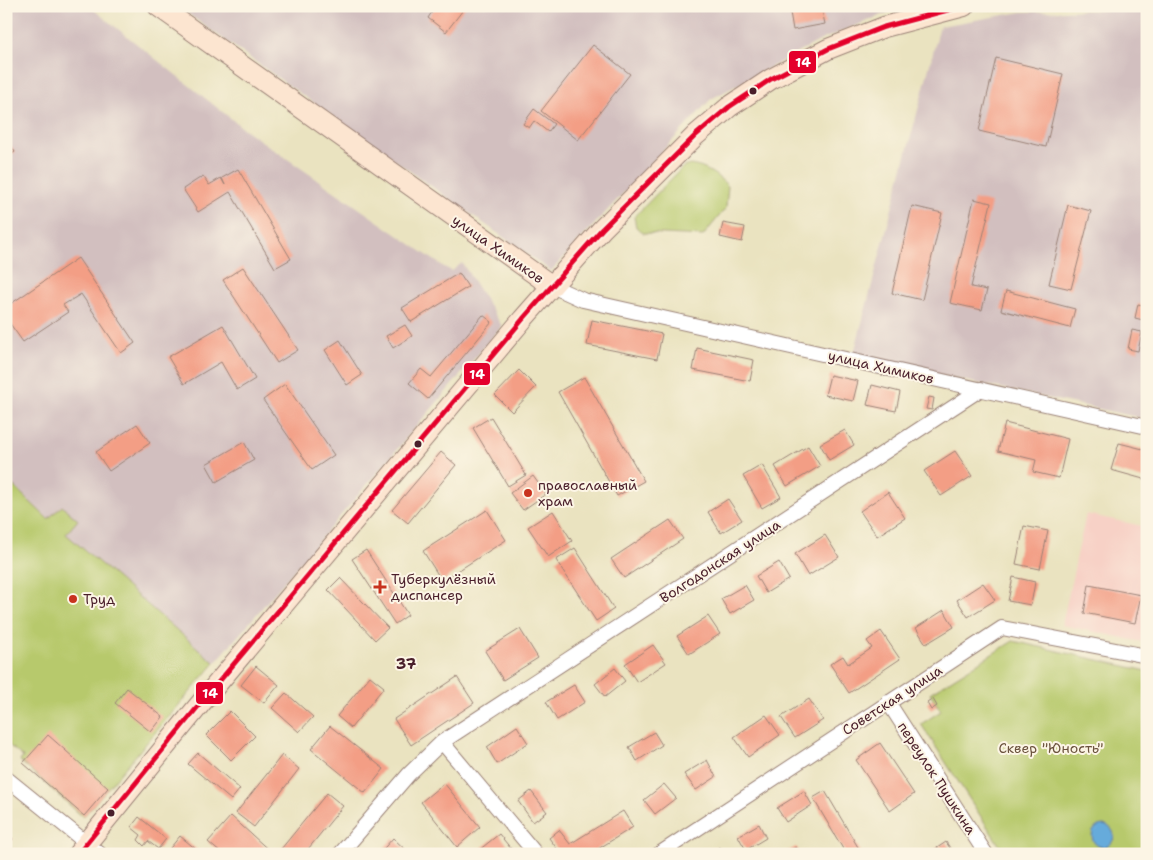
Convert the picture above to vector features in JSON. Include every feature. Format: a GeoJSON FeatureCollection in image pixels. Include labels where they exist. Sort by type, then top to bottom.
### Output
{"type":"FeatureCollection","features":[{"type":"Feature","properties":{"kind":"main road","name":"улица Химиков"},"geometry":{"type":"LineString","coordinates":[[158,6],[552,286]]}},
{"type":"Feature","properties":{"kind":"main road"},"geometry":{"type":"LineString","coordinates":[[88,850],[202,702],[552,286],[602,229],[690,142],[729,107],[760,86],[828,49],[867,33],[964,6]]}},
{"type":"Feature","properties":{"kind":"street","name":"улица Химиков"},"geometry":{"type":"LineString","coordinates":[[552,286],[583,300],[981,389]]}},
{"type":"Feature","properties":{"kind":"street"},"geometry":{"type":"LineString","coordinates":[[981,389],[1147,427]]}},
{"type":"Feature","properties":{"kind":"street","name":"Волгодонская улица"},"geometry":{"type":"LineString","coordinates":[[340,854],[409,774],[442,742],[981,389]]}},
{"type":"Feature","properties":{"kind":"street","name":"Советская улица"},"geometry":{"type":"LineString","coordinates":[[659,854],[1002,628],[1147,656]]}},
{"type":"Feature","properties":{"kind":"street","name":"переулок Пушкина"},"geometry":{"type":"LineString","coordinates":[[888,702],[986,854]]}},
{"type":"Feature","properties":{"kind":"street"},"geometry":{"type":"LineString","coordinates":[[442,742],[536,854]]}},
{"type":"Feature","properties":{"kind":"street"},"geometry":{"type":"LineString","coordinates":[[6,778],[88,850]]}},
{"type":"Feature","properties":{"kind":"shaded area"},"geometry":{"type":"Polygon","coordinates":[[[6,6],[89,6],[244,129],[444,267],[452,271],[462,263],[502,326],[215,663],[66,534],[61,506],[49,519],[6,479],[6,6]]]}},
{"type":"Feature","properties":{"kind":"shaded area"},"geometry":{"type":"Polygon","coordinates":[[[177,6],[904,6],[823,39],[711,99],[551,271],[177,6]]]}},
{"type":"Feature","properties":{"kind":"shaded area"},"geometry":{"type":"Polygon","coordinates":[[[1147,9],[1147,419],[853,357],[940,26],[1022,12],[1147,9]]]}},
{"type":"Feature","properties":{"kind":"shaded area"},"geometry":{"type":"Polygon","coordinates":[[[1086,514],[1147,527],[1147,643],[1062,625],[1086,514]]]}},
{"type":"Feature","properties":{"kind":"green space"},"geometry":{"type":"Polygon","coordinates":[[[690,165],[711,172],[728,186],[726,208],[703,236],[643,233],[636,227],[634,217],[683,167],[690,165]]]}},
{"type":"Feature","properties":{"kind":"green space","name":"Труд"},"geometry":{"type":"Polygon","coordinates":[[[6,479],[48,519],[62,506],[78,520],[66,534],[215,663],[83,817],[20,761],[23,757],[6,743],[6,479]]]}},
{"type":"Feature","properties":{"kind":"green space","name":"Сквер \"Юность\""},"geometry":{"type":"Polygon","coordinates":[[[1013,641],[1147,671],[1147,854],[1005,854],[921,724],[941,711],[930,693],[1013,641]]]}},
{"type":"Feature","properties":{"kind":"water"},"geometry":{"type":"Polygon","coordinates":[[[1099,825],[1107,825],[1114,832],[1114,840],[1107,847],[1099,847],[1092,840],[1092,832],[1099,825]]]}},
{"type":"Feature","properties":{"kind":"building"},"geometry":{"type":"Polygon","coordinates":[[[436,6],[466,6],[446,32],[428,18],[436,6]]]}},
{"type":"Feature","properties":{"kind":"building"},"geometry":{"type":"Polygon","coordinates":[[[789,6],[821,6],[825,24],[793,30],[789,6]]]}},
{"type":"Feature","properties":{"kind":"building"},"geometry":{"type":"Polygon","coordinates":[[[593,45],[630,74],[578,140],[541,111],[593,45]]]}},
{"type":"Feature","properties":{"kind":"building"},"geometry":{"type":"Polygon","coordinates":[[[996,58],[1063,74],[1046,147],[979,131],[996,58]]]}},
{"type":"Feature","properties":{"kind":"building"},"geometry":{"type":"Polygon","coordinates":[[[534,109],[554,124],[548,132],[534,121],[529,128],[523,124],[534,109]]]}},
{"type":"Feature","properties":{"kind":"building"},"geometry":{"type":"Polygon","coordinates":[[[6,139],[15,152],[6,157],[6,139]]]}},
{"type":"Feature","properties":{"kind":"building"},"geometry":{"type":"Polygon","coordinates":[[[238,169],[291,259],[275,268],[230,192],[198,212],[183,189],[203,176],[209,185],[221,178],[225,185],[222,178],[238,169]]]}},
{"type":"Feature","properties":{"kind":"building"},"geometry":{"type":"Polygon","coordinates":[[[974,199],[991,203],[971,287],[987,290],[982,310],[950,303],[974,199]]]}},
{"type":"Feature","properties":{"kind":"building"},"geometry":{"type":"Polygon","coordinates":[[[1068,205],[1091,211],[1071,289],[1049,284],[1068,205]]]}},
{"type":"Feature","properties":{"kind":"building"},"geometry":{"type":"Polygon","coordinates":[[[912,206],[942,213],[922,300],[892,293],[912,206]]]}},
{"type":"Feature","properties":{"kind":"building"},"geometry":{"type":"Polygon","coordinates":[[[723,223],[745,227],[742,242],[720,237],[723,223]]]}},
{"type":"Feature","properties":{"kind":"building"},"geometry":{"type":"Polygon","coordinates":[[[78,258],[135,343],[121,353],[81,294],[63,305],[68,312],[23,342],[6,318],[6,307],[78,258]]]}},
{"type":"Feature","properties":{"kind":"building"},"geometry":{"type":"Polygon","coordinates":[[[243,267],[298,350],[277,363],[223,280],[243,267]]]}},
{"type":"Feature","properties":{"kind":"building"},"geometry":{"type":"Polygon","coordinates":[[[459,273],[468,287],[411,322],[402,308],[459,273]]]}},
{"type":"Feature","properties":{"kind":"building"},"geometry":{"type":"Polygon","coordinates":[[[1006,291],[1075,309],[1070,328],[1001,310],[1006,291]]]}},
{"type":"Feature","properties":{"kind":"building"},"geometry":{"type":"Polygon","coordinates":[[[1138,304],[1147,306],[1147,321],[1135,318],[1138,304]]]}},
{"type":"Feature","properties":{"kind":"building"},"geometry":{"type":"Polygon","coordinates":[[[483,315],[492,322],[428,399],[409,383],[421,369],[431,377],[483,315]]]}},
{"type":"Feature","properties":{"kind":"building"},"geometry":{"type":"Polygon","coordinates":[[[592,320],[662,334],[657,359],[587,345],[592,320]]]}},
{"type":"Feature","properties":{"kind":"building"},"geometry":{"type":"Polygon","coordinates":[[[223,325],[255,379],[237,390],[221,362],[184,384],[168,357],[223,325]]]}},
{"type":"Feature","properties":{"kind":"building"},"geometry":{"type":"Polygon","coordinates":[[[405,325],[412,336],[393,348],[386,336],[405,325]]]}},
{"type":"Feature","properties":{"kind":"building"},"geometry":{"type":"Polygon","coordinates":[[[1132,330],[1142,332],[1138,351],[1128,349],[1132,330]]]}},
{"type":"Feature","properties":{"kind":"building"},"geometry":{"type":"Polygon","coordinates":[[[340,340],[362,375],[347,385],[325,350],[340,340]]]}},
{"type":"Feature","properties":{"kind":"building"},"geometry":{"type":"Polygon","coordinates":[[[697,348],[754,360],[750,381],[693,370],[697,348]]]}},
{"type":"Feature","properties":{"kind":"building"},"geometry":{"type":"Polygon","coordinates":[[[519,370],[536,387],[512,412],[495,395],[519,370]]]}},
{"type":"Feature","properties":{"kind":"building"},"geometry":{"type":"Polygon","coordinates":[[[830,375],[858,381],[853,401],[825,395],[830,375]]]}},
{"type":"Feature","properties":{"kind":"building"},"geometry":{"type":"Polygon","coordinates":[[[584,377],[644,481],[617,496],[558,392],[584,377]]]}},
{"type":"Feature","properties":{"kind":"building"},"geometry":{"type":"Polygon","coordinates":[[[285,384],[334,455],[312,470],[263,400],[285,384]]]}},
{"type":"Feature","properties":{"kind":"building"},"geometry":{"type":"Polygon","coordinates":[[[872,385],[900,392],[896,411],[867,405],[872,385]]]}},
{"type":"Feature","properties":{"kind":"building"},"geometry":{"type":"Polygon","coordinates":[[[929,397],[934,398],[932,410],[926,409],[929,397]]]}},
{"type":"Feature","properties":{"kind":"building"},"geometry":{"type":"Polygon","coordinates":[[[491,417],[526,475],[508,486],[473,428],[491,417]]]}},
{"type":"Feature","properties":{"kind":"building"},"geometry":{"type":"Polygon","coordinates":[[[1005,423],[1068,439],[1059,478],[1033,472],[1036,460],[998,451],[1005,423]]]}},
{"type":"Feature","properties":{"kind":"building"},"geometry":{"type":"Polygon","coordinates":[[[137,424],[150,443],[109,471],[96,452],[137,424]]]}},
{"type":"Feature","properties":{"kind":"building"},"geometry":{"type":"Polygon","coordinates":[[[845,430],[854,445],[829,460],[820,444],[845,430]]]}},
{"type":"Feature","properties":{"kind":"building"},"geometry":{"type":"Polygon","coordinates":[[[244,442],[254,460],[216,482],[206,464],[244,442]]]}},
{"type":"Feature","properties":{"kind":"building"},"geometry":{"type":"Polygon","coordinates":[[[1119,443],[1147,450],[1147,480],[1111,470],[1119,443]]]}},
{"type":"Feature","properties":{"kind":"building"},"geometry":{"type":"Polygon","coordinates":[[[808,446],[820,466],[787,486],[775,466],[808,446]]]}},
{"type":"Feature","properties":{"kind":"building"},"geometry":{"type":"Polygon","coordinates":[[[955,451],[972,476],[941,496],[924,471],[955,451]]]}},
{"type":"Feature","properties":{"kind":"building"},"geometry":{"type":"Polygon","coordinates":[[[441,452],[456,465],[408,523],[392,510],[441,452]]]}},
{"type":"Feature","properties":{"kind":"building"},"geometry":{"type":"Polygon","coordinates":[[[762,465],[781,497],[762,508],[743,476],[762,465]]]}},
{"type":"Feature","properties":{"kind":"building","name":"православный храм"},"geometry":{"type":"Polygon","coordinates":[[[533,476],[546,494],[523,510],[510,493],[533,476]]]}},
{"type":"Feature","properties":{"kind":"building"},"geometry":{"type":"Polygon","coordinates":[[[888,492],[905,518],[877,536],[860,511],[888,492]]]}},
{"type":"Feature","properties":{"kind":"building"},"geometry":{"type":"Polygon","coordinates":[[[728,499],[742,520],[721,533],[708,512],[728,499]]]}},
{"type":"Feature","properties":{"kind":"building"},"geometry":{"type":"Polygon","coordinates":[[[487,510],[506,540],[442,581],[423,551],[487,510]]]}},
{"type":"Feature","properties":{"kind":"building"},"geometry":{"type":"Polygon","coordinates":[[[553,511],[572,541],[548,557],[528,527],[553,511]]]}},
{"type":"Feature","properties":{"kind":"building"},"geometry":{"type":"Polygon","coordinates":[[[670,520],[683,539],[624,578],[611,559],[670,520]]]}},
{"type":"Feature","properties":{"kind":"building"},"geometry":{"type":"Polygon","coordinates":[[[1024,526],[1048,531],[1040,569],[1016,564],[1024,526]]]}},
{"type":"Feature","properties":{"kind":"building"},"geometry":{"type":"Polygon","coordinates":[[[825,535],[839,557],[808,576],[795,554],[825,535]]]}},
{"type":"Feature","properties":{"kind":"building"},"geometry":{"type":"Polygon","coordinates":[[[575,548],[614,609],[596,621],[556,560],[575,548]]]}},
{"type":"Feature","properties":{"kind":"building","name":"Туберкулёзный диспансер"},"geometry":{"type":"Polygon","coordinates":[[[366,550],[408,615],[395,624],[352,559],[366,550]]]}},
{"type":"Feature","properties":{"kind":"building"},"geometry":{"type":"Polygon","coordinates":[[[779,562],[789,579],[766,593],[756,576],[779,562]]]}},
{"type":"Feature","properties":{"kind":"building"},"geometry":{"type":"Polygon","coordinates":[[[1013,577],[1035,582],[1031,605],[1008,601],[1013,577]]]}},
{"type":"Feature","properties":{"kind":"building"},"geometry":{"type":"Polygon","coordinates":[[[340,578],[388,628],[375,640],[328,590],[340,578]]]}},
{"type":"Feature","properties":{"kind":"building"},"geometry":{"type":"Polygon","coordinates":[[[983,583],[995,600],[968,617],[957,600],[983,583]]]}},
{"type":"Feature","properties":{"kind":"building"},"geometry":{"type":"Polygon","coordinates":[[[745,585],[754,600],[730,614],[721,599],[745,585]]]}},
{"type":"Feature","properties":{"kind":"building"},"geometry":{"type":"Polygon","coordinates":[[[1089,585],[1141,595],[1135,623],[1084,613],[1089,585]]]}},
{"type":"Feature","properties":{"kind":"building"},"geometry":{"type":"Polygon","coordinates":[[[944,610],[954,627],[926,644],[916,628],[944,610]]]}},
{"type":"Feature","properties":{"kind":"building"},"geometry":{"type":"Polygon","coordinates":[[[708,616],[720,634],[689,654],[677,636],[708,616]]]}},
{"type":"Feature","properties":{"kind":"building"},"geometry":{"type":"Polygon","coordinates":[[[520,629],[538,658],[503,680],[485,651],[520,629]]]}},
{"type":"Feature","properties":{"kind":"building"},"geometry":{"type":"Polygon","coordinates":[[[881,631],[900,659],[849,693],[830,664],[843,656],[848,664],[872,648],[867,641],[881,631]]]}},
{"type":"Feature","properties":{"kind":"building"},"geometry":{"type":"Polygon","coordinates":[[[653,645],[666,663],[637,682],[625,664],[653,645]]]}},
{"type":"Feature","properties":{"kind":"building"},"geometry":{"type":"Polygon","coordinates":[[[256,666],[279,685],[264,703],[241,685],[256,666]]]}},
{"type":"Feature","properties":{"kind":"building"},"geometry":{"type":"Polygon","coordinates":[[[615,668],[625,681],[605,697],[595,684],[615,668]]]}},
{"type":"Feature","properties":{"kind":"building"},"geometry":{"type":"Polygon","coordinates":[[[370,676],[384,687],[351,728],[337,716],[370,676]]]}},
{"type":"Feature","properties":{"kind":"building"},"geometry":{"type":"Polygon","coordinates":[[[457,677],[474,703],[411,745],[394,719],[457,677]]]}},
{"type":"Feature","properties":{"kind":"building"},"geometry":{"type":"Polygon","coordinates":[[[574,685],[585,702],[557,720],[546,702],[574,685]]]}},
{"type":"Feature","properties":{"kind":"building"},"geometry":{"type":"Polygon","coordinates":[[[127,688],[163,717],[151,732],[115,703],[127,688]]]}},
{"type":"Feature","properties":{"kind":"building"},"geometry":{"type":"Polygon","coordinates":[[[286,693],[313,717],[299,732],[272,708],[286,693]]]}},
{"type":"Feature","properties":{"kind":"building"},"geometry":{"type":"Polygon","coordinates":[[[809,699],[823,720],[795,738],[781,717],[809,699]]]}},
{"type":"Feature","properties":{"kind":"building"},"geometry":{"type":"Polygon","coordinates":[[[933,699],[937,706],[931,710],[927,703],[933,699]]]}},
{"type":"Feature","properties":{"kind":"building"},"geometry":{"type":"Polygon","coordinates":[[[230,711],[255,736],[231,760],[206,735],[230,711]]]}},
{"type":"Feature","properties":{"kind":"building"},"geometry":{"type":"Polygon","coordinates":[[[766,715],[780,735],[748,757],[734,737],[766,715]]]}},
{"type":"Feature","properties":{"kind":"building"},"geometry":{"type":"Polygon","coordinates":[[[330,726],[384,769],[365,793],[311,749],[330,726]]]}},
{"type":"Feature","properties":{"kind":"building"},"geometry":{"type":"Polygon","coordinates":[[[517,726],[528,743],[497,764],[487,747],[517,726]]]}},
{"type":"Feature","properties":{"kind":"building"},"geometry":{"type":"Polygon","coordinates":[[[654,732],[662,745],[637,761],[629,747],[654,732]]]}},
{"type":"Feature","properties":{"kind":"building"},"geometry":{"type":"Polygon","coordinates":[[[48,735],[108,788],[84,816],[23,763],[48,735]]]}},
{"type":"Feature","properties":{"kind":"building"},"geometry":{"type":"Polygon","coordinates":[[[880,743],[914,794],[890,811],[856,760],[880,743]]]}},
{"type":"Feature","properties":{"kind":"building"},"geometry":{"type":"Polygon","coordinates":[[[198,753],[240,789],[231,800],[188,764],[198,753]]]}},
{"type":"Feature","properties":{"kind":"building"},"geometry":{"type":"Polygon","coordinates":[[[282,755],[299,769],[254,827],[236,813],[282,755]]]}},
{"type":"Feature","properties":{"kind":"building"},"geometry":{"type":"Polygon","coordinates":[[[707,760],[716,777],[696,790],[684,774],[707,760]]]}},
{"type":"Feature","properties":{"kind":"building"},"geometry":{"type":"Polygon","coordinates":[[[444,783],[480,827],[457,847],[421,802],[444,783]]]}},
{"type":"Feature","properties":{"kind":"building"},"geometry":{"type":"Polygon","coordinates":[[[664,784],[676,798],[655,814],[644,800],[664,784]]]}},
{"type":"Feature","properties":{"kind":"building"},"geometry":{"type":"Polygon","coordinates":[[[531,791],[547,812],[533,822],[518,801],[531,791]]]}},
{"type":"Feature","properties":{"kind":"building"},"geometry":{"type":"Polygon","coordinates":[[[804,791],[812,805],[786,822],[777,808],[804,791]]]}},
{"type":"Feature","properties":{"kind":"building"},"geometry":{"type":"Polygon","coordinates":[[[825,791],[862,854],[846,854],[813,798],[825,791]]]}},
{"type":"Feature","properties":{"kind":"building"},"geometry":{"type":"Polygon","coordinates":[[[327,793],[343,806],[304,854],[287,854],[281,849],[327,793]]]}},
{"type":"Feature","properties":{"kind":"building"},"geometry":{"type":"Polygon","coordinates":[[[623,811],[633,827],[590,854],[561,854],[549,838],[559,830],[570,844],[623,811]]]}},
{"type":"Feature","properties":{"kind":"building"},"geometry":{"type":"Polygon","coordinates":[[[231,816],[273,854],[222,854],[208,842],[231,816]]]}},
{"type":"Feature","properties":{"kind":"building"},"geometry":{"type":"Polygon","coordinates":[[[139,817],[166,839],[158,849],[148,841],[144,846],[138,840],[141,835],[131,827],[139,817]]]}},
{"type":"Feature","properties":{"kind":"building"},"geometry":{"type":"Polygon","coordinates":[[[759,824],[766,838],[746,850],[738,836],[759,824]]]}},
{"type":"Feature","properties":{"kind":"building"},"geometry":{"type":"Polygon","coordinates":[[[6,833],[13,839],[6,846],[6,833]]]}},
{"type":"Feature","properties":{"kind":"building"},"geometry":{"type":"Polygon","coordinates":[[[499,834],[512,850],[508,854],[481,854],[478,851],[499,834]]]}},
{"type":"Feature","properties":{"kind":"building"},"geometry":{"type":"Polygon","coordinates":[[[180,836],[202,854],[166,853],[180,836]]]}},
{"type":"Feature","properties":{"kind":"building"},"geometry":{"type":"Polygon","coordinates":[[[393,838],[410,854],[379,854],[393,838]]]}},
{"type":"Feature","properties":{"kind":"building"},"geometry":{"type":"Polygon","coordinates":[[[946,842],[954,854],[928,854],[946,842]]]}},
{"type":"Feature","properties":{"kind":"building"},"geometry":{"type":"Polygon","coordinates":[[[720,847],[724,854],[709,854],[720,847]]]}},
{"type":"Feature","properties":{"kind":"building"},"geometry":{"type":"Polygon","coordinates":[[[796,847],[801,854],[788,854],[787,852],[796,847]]]}},
{"type":"Feature","properties":{"kind":"transit line","name":"14"},"geometry":{"type":"LineString","coordinates":[[78,854],[196,709],[523,319],[602,229],[696,135],[729,107],[771,79],[828,49],[884,27],[963,6]]}},
{"type":"Feature","properties":{"kind":"place","name":"православный храм"},"geometry":{"type":"Point","coordinates":[528,493]}},
{"type":"Feature","properties":{"kind":"place","name":"Туберкулёзный диспансер"},"geometry":{"type":"Point","coordinates":[380,587]}},
{"type":"Feature","properties":{"kind":"place","name":"Труд"},"geometry":{"type":"Point","coordinates":[73,599]}},
{"type":"Feature","properties":{"kind":"district","name":"37"},"geometry":{"type":"Point","coordinates":[406,664]}}]}
